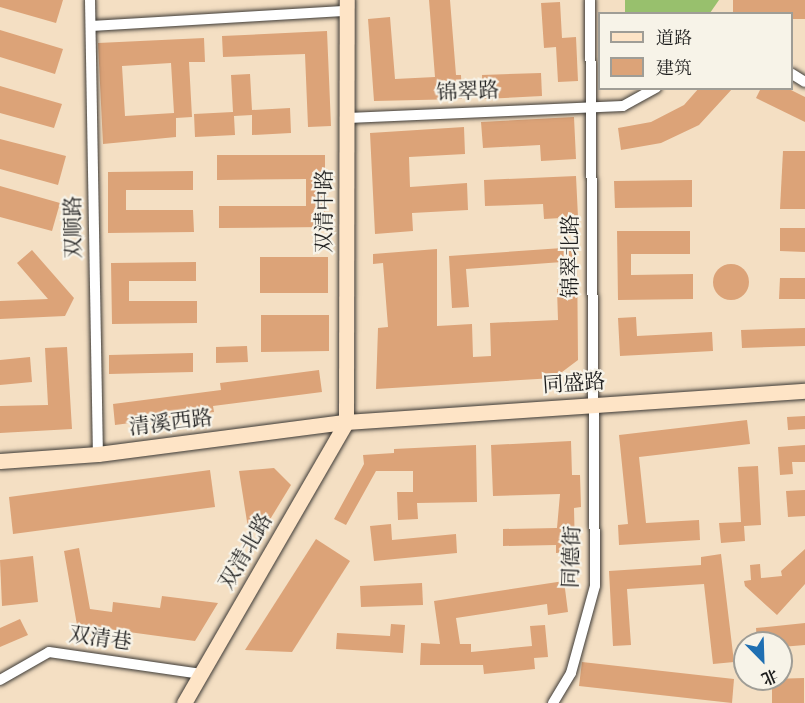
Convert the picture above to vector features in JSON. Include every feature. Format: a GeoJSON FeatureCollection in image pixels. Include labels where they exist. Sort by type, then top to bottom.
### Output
{"type":"FeatureCollection","features":[{"type":"Feature","properties":{"kind":"street","name":"双顺路"},"geometry":{"type":"LineString","coordinates":[[90,0],[98,454]]}},
{"type":"Feature","properties":{"kind":"street","name":"锦翠北路"},"geometry":{"type":"LineString","coordinates":[[590,0],[592,404]]}},
{"type":"Feature","properties":{"kind":"street"},"geometry":{"type":"LineString","coordinates":[[92,26],[347,5]]}},
{"type":"Feature","properties":{"kind":"street","name":"双清中路"},"geometry":{"type":"LineString","coordinates":[[346,422],[347,5]]}},
{"type":"Feature","properties":{"kind":"street","name":"锦翠路"},"geometry":{"type":"LineString","coordinates":[[348,118],[622,106],[652,90]]}},
{"type":"Feature","properties":{"kind":"street","name":"同盛路"},"geometry":{"type":"LineString","coordinates":[[346,422],[805,391]]}},
{"type":"Feature","properties":{"kind":"street","name":"同德街"},"geometry":{"type":"LineString","coordinates":[[553,703],[571,673],[595,586],[592,404]]}},
{"type":"Feature","properties":{"kind":"street","name":"清溪西路"},"geometry":{"type":"LineString","coordinates":[[0,461],[98,454],[346,422]]}},
{"type":"Feature","properties":{"kind":"street","name":"双清北路"},"geometry":{"type":"LineString","coordinates":[[184,703],[346,422]]}},
{"type":"Feature","properties":{"kind":"street","name":"双清巷"},"geometry":{"type":"LineString","coordinates":[[0,680],[49,652],[201,674]]}},
{"type":"Feature","properties":{"kind":"green space"},"geometry":{"type":"Polygon","coordinates":[[[625,0],[719,0],[711,12],[625,12],[625,0]]]}},
{"type":"Feature","properties":{"kind":"building"},"geometry":{"type":"Polygon","coordinates":[[[0,0],[63,0],[56,23],[0,7],[0,0]]]}},
{"type":"Feature","properties":{"kind":"building"},"geometry":{"type":"Polygon","coordinates":[[[429,0],[450,0],[456,75],[461,75],[462,99],[374,101],[368,19],[390,17],[395,79],[435,77],[429,0]]]}},
{"type":"Feature","properties":{"kind":"building"},"geometry":{"type":"Polygon","coordinates":[[[733,0],[805,0],[805,19],[793,19],[793,12],[733,12],[733,0]]]}},
{"type":"Feature","properties":{"kind":"building"},"geometry":{"type":"Polygon","coordinates":[[[560,2],[562,38],[576,37],[578,81],[558,82],[556,47],[544,48],[541,3],[560,2]]]}},
{"type":"Feature","properties":{"kind":"building"},"geometry":{"type":"Polygon","coordinates":[[[0,30],[63,49],[55,74],[0,57],[0,30]]]}},
{"type":"Feature","properties":{"kind":"building"},"geometry":{"type":"Polygon","coordinates":[[[327,31],[331,126],[308,127],[305,54],[223,57],[222,36],[327,31]]]}},
{"type":"Feature","properties":{"kind":"building"},"geometry":{"type":"Polygon","coordinates":[[[204,38],[205,62],[189,62],[192,117],[176,118],[176,137],[103,144],[98,43],[204,38]],[[171,63],[122,66],[125,116],[174,113],[171,63]]]}},
{"type":"Feature","properties":{"kind":"building"},"geometry":{"type":"Polygon","coordinates":[[[541,73],[542,96],[483,99],[482,75],[541,73]]]}},
{"type":"Feature","properties":{"kind":"building"},"geometry":{"type":"Polygon","coordinates":[[[250,74],[252,110],[290,108],[291,133],[252,135],[252,115],[234,116],[235,135],[195,137],[194,114],[233,112],[231,75],[250,74]]]}},
{"type":"Feature","properties":{"kind":"building"},"geometry":{"type":"Polygon","coordinates":[[[0,86],[62,104],[54,128],[0,113],[0,86]]]}},
{"type":"Feature","properties":{"kind":"building"},"geometry":{"type":"Polygon","coordinates":[[[697,90],[731,90],[699,125],[661,143],[621,150],[618,128],[651,122],[684,105],[697,90]]]}},
{"type":"Feature","properties":{"kind":"building"},"geometry":{"type":"Polygon","coordinates":[[[760,90],[791,90],[805,97],[805,122],[756,98],[760,90]]]}},
{"type":"Feature","properties":{"kind":"building"},"geometry":{"type":"Polygon","coordinates":[[[574,117],[576,159],[541,161],[540,145],[483,148],[481,122],[574,117]]]}},
{"type":"Feature","properties":{"kind":"building"},"geometry":{"type":"Polygon","coordinates":[[[464,127],[465,154],[409,157],[410,187],[467,183],[468,210],[412,213],[413,231],[375,234],[370,133],[464,127]]]}},
{"type":"Feature","properties":{"kind":"building"},"geometry":{"type":"Polygon","coordinates":[[[0,139],[66,156],[58,185],[0,169],[0,139]]]}},
{"type":"Feature","properties":{"kind":"building"},"geometry":{"type":"Polygon","coordinates":[[[783,151],[805,151],[805,209],[780,209],[783,151]]]}},
{"type":"Feature","properties":{"kind":"building"},"geometry":{"type":"Polygon","coordinates":[[[217,155],[325,155],[325,227],[219,228],[219,206],[306,206],[306,179],[217,180],[217,155]]]}},
{"type":"Feature","properties":{"kind":"building"},"geometry":{"type":"Polygon","coordinates":[[[193,171],[193,190],[126,190],[126,210],[193,210],[194,232],[108,233],[108,172],[193,171]]]}},
{"type":"Feature","properties":{"kind":"building"},"geometry":{"type":"Polygon","coordinates":[[[576,176],[578,217],[544,219],[543,204],[485,206],[484,180],[576,176]]]}},
{"type":"Feature","properties":{"kind":"building"},"geometry":{"type":"Polygon","coordinates":[[[692,180],[692,207],[615,208],[614,181],[692,180]]]}},
{"type":"Feature","properties":{"kind":"building"},"geometry":{"type":"Polygon","coordinates":[[[0,186],[60,203],[52,231],[0,217],[0,186]]]}},
{"type":"Feature","properties":{"kind":"building"},"geometry":{"type":"Polygon","coordinates":[[[780,228],[805,228],[805,252],[780,251],[780,228]]]}},
{"type":"Feature","properties":{"kind":"building"},"geometry":{"type":"Polygon","coordinates":[[[617,231],[690,231],[690,254],[631,254],[631,275],[693,274],[693,299],[618,300],[617,231]]]}},
{"type":"Feature","properties":{"kind":"building"},"geometry":{"type":"Polygon","coordinates":[[[577,247],[578,360],[554,378],[376,389],[378,328],[388,327],[383,263],[373,264],[373,254],[437,249],[437,326],[472,324],[473,357],[491,356],[490,323],[558,320],[557,289],[564,289],[562,262],[466,269],[469,307],[452,308],[449,256],[577,247]]]}},
{"type":"Feature","properties":{"kind":"building"},"geometry":{"type":"Polygon","coordinates":[[[32,250],[74,298],[65,316],[0,319],[0,301],[48,299],[17,263],[32,250]]]}},
{"type":"Feature","properties":{"kind":"building"},"geometry":{"type":"Polygon","coordinates":[[[260,257],[328,257],[328,293],[260,293],[260,257]]]}},
{"type":"Feature","properties":{"kind":"building"},"geometry":{"type":"Polygon","coordinates":[[[196,262],[196,281],[129,281],[129,301],[197,301],[197,323],[112,324],[111,263],[196,262]]]}},
{"type":"Feature","properties":{"kind":"building"},"geometry":{"type":"Polygon","coordinates":[[[731,264],[744,269],[749,282],[744,295],[731,300],[718,295],[713,282],[718,269],[731,264]]]}},
{"type":"Feature","properties":{"kind":"building"},"geometry":{"type":"Polygon","coordinates":[[[780,278],[805,278],[805,299],[779,299],[780,278]]]}},
{"type":"Feature","properties":{"kind":"building"},"geometry":{"type":"Polygon","coordinates":[[[261,315],[329,315],[329,351],[261,352],[261,315]]]}},
{"type":"Feature","properties":{"kind":"building"},"geometry":{"type":"Polygon","coordinates":[[[636,317],[637,336],[712,332],[713,351],[620,356],[618,318],[636,317]]]}},
{"type":"Feature","properties":{"kind":"building"},"geometry":{"type":"Polygon","coordinates":[[[805,328],[805,346],[742,348],[741,330],[805,328]]]}},
{"type":"Feature","properties":{"kind":"building"},"geometry":{"type":"Polygon","coordinates":[[[247,346],[248,362],[216,363],[216,347],[247,346]]]}},
{"type":"Feature","properties":{"kind":"building"},"geometry":{"type":"Polygon","coordinates":[[[67,347],[72,429],[0,433],[0,406],[48,405],[45,348],[67,347]]]}},
{"type":"Feature","properties":{"kind":"building"},"geometry":{"type":"Polygon","coordinates":[[[193,353],[193,372],[109,374],[109,355],[193,353]]]}},
{"type":"Feature","properties":{"kind":"building"},"geometry":{"type":"Polygon","coordinates":[[[30,357],[32,382],[0,385],[0,360],[30,357]]]}},
{"type":"Feature","properties":{"kind":"building"},"geometry":{"type":"Polygon","coordinates":[[[319,370],[322,392],[213,406],[214,412],[115,425],[113,404],[221,390],[220,383],[319,370]]]}},
{"type":"Feature","properties":{"kind":"building"},"geometry":{"type":"Polygon","coordinates":[[[805,416],[805,429],[788,430],[787,417],[805,416]]]}},
{"type":"Feature","properties":{"kind":"building"},"geometry":{"type":"Polygon","coordinates":[[[747,420],[750,444],[639,457],[646,523],[699,520],[700,540],[619,545],[618,525],[628,524],[619,435],[747,420]]]}},
{"type":"Feature","properties":{"kind":"building"},"geometry":{"type":"Polygon","coordinates":[[[571,441],[572,475],[580,475],[581,507],[574,508],[575,552],[556,553],[556,545],[503,546],[503,529],[557,528],[560,494],[493,496],[491,445],[571,441]]]}},
{"type":"Feature","properties":{"kind":"building"},"geometry":{"type":"Polygon","coordinates":[[[476,445],[477,502],[417,503],[418,519],[398,520],[397,492],[413,492],[413,471],[376,471],[346,525],[334,519],[364,464],[363,455],[394,453],[394,449],[476,445]]]}},
{"type":"Feature","properties":{"kind":"building"},"geometry":{"type":"Polygon","coordinates":[[[805,445],[805,462],[792,462],[793,474],[780,475],[778,447],[805,445]]]}},
{"type":"Feature","properties":{"kind":"building"},"geometry":{"type":"Polygon","coordinates":[[[758,466],[761,525],[744,526],[745,541],[721,543],[719,523],[741,522],[738,467],[758,466]]]}},
{"type":"Feature","properties":{"kind":"building"},"geometry":{"type":"Polygon","coordinates":[[[274,468],[291,485],[266,526],[248,528],[239,471],[274,468]]]}},
{"type":"Feature","properties":{"kind":"building"},"geometry":{"type":"Polygon","coordinates":[[[210,470],[215,507],[13,534],[9,497],[210,470]]]}},
{"type":"Feature","properties":{"kind":"building"},"geometry":{"type":"Polygon","coordinates":[[[805,490],[805,516],[788,517],[786,491],[805,490]]]}},
{"type":"Feature","properties":{"kind":"building"},"geometry":{"type":"Polygon","coordinates":[[[391,524],[392,540],[456,534],[457,553],[374,561],[370,526],[391,524]]]}},
{"type":"Feature","properties":{"kind":"building"},"geometry":{"type":"Polygon","coordinates":[[[316,539],[350,561],[292,652],[245,650],[316,539]]]}},
{"type":"Feature","properties":{"kind":"building"},"geometry":{"type":"Polygon","coordinates":[[[79,548],[90,609],[112,612],[113,602],[160,608],[162,596],[218,603],[195,641],[77,625],[64,551],[79,548]]]}},
{"type":"Feature","properties":{"kind":"building"},"geometry":{"type":"Polygon","coordinates":[[[805,549],[805,584],[777,615],[745,586],[744,581],[751,580],[750,565],[760,564],[761,578],[782,576],[781,571],[805,549]]]}},
{"type":"Feature","properties":{"kind":"building"},"geometry":{"type":"Polygon","coordinates":[[[721,554],[733,662],[713,664],[704,584],[627,589],[631,645],[613,646],[609,571],[701,565],[701,557],[721,554]]]}},
{"type":"Feature","properties":{"kind":"building"},"geometry":{"type":"Polygon","coordinates":[[[33,556],[38,602],[2,606],[0,560],[33,556]]]}},
{"type":"Feature","properties":{"kind":"building"},"geometry":{"type":"Polygon","coordinates":[[[564,581],[568,612],[548,615],[547,604],[456,618],[460,644],[471,644],[471,652],[532,646],[530,626],[545,625],[548,657],[534,658],[535,669],[484,674],[483,665],[420,665],[421,643],[440,644],[434,601],[564,581]]]}},
{"type":"Feature","properties":{"kind":"building"},"geometry":{"type":"Polygon","coordinates":[[[422,583],[423,605],[361,607],[360,586],[422,583]]]}},
{"type":"Feature","properties":{"kind":"building"},"geometry":{"type":"Polygon","coordinates":[[[20,619],[28,635],[0,647],[0,628],[20,619]]]}},
{"type":"Feature","properties":{"kind":"building"},"geometry":{"type":"Polygon","coordinates":[[[805,623],[805,645],[793,646],[793,631],[756,631],[756,628],[805,623]]]}},
{"type":"Feature","properties":{"kind":"building"},"geometry":{"type":"Polygon","coordinates":[[[391,624],[405,625],[403,653],[336,649],[337,633],[390,636],[391,624]]]}},
{"type":"Feature","properties":{"kind":"building"},"geometry":{"type":"Polygon","coordinates":[[[582,662],[733,679],[732,703],[579,686],[582,662]]]}},
{"type":"Feature","properties":{"kind":"building"},"geometry":{"type":"Polygon","coordinates":[[[793,678],[804,678],[804,703],[772,703],[772,691],[793,691],[793,678]]]}}]}
